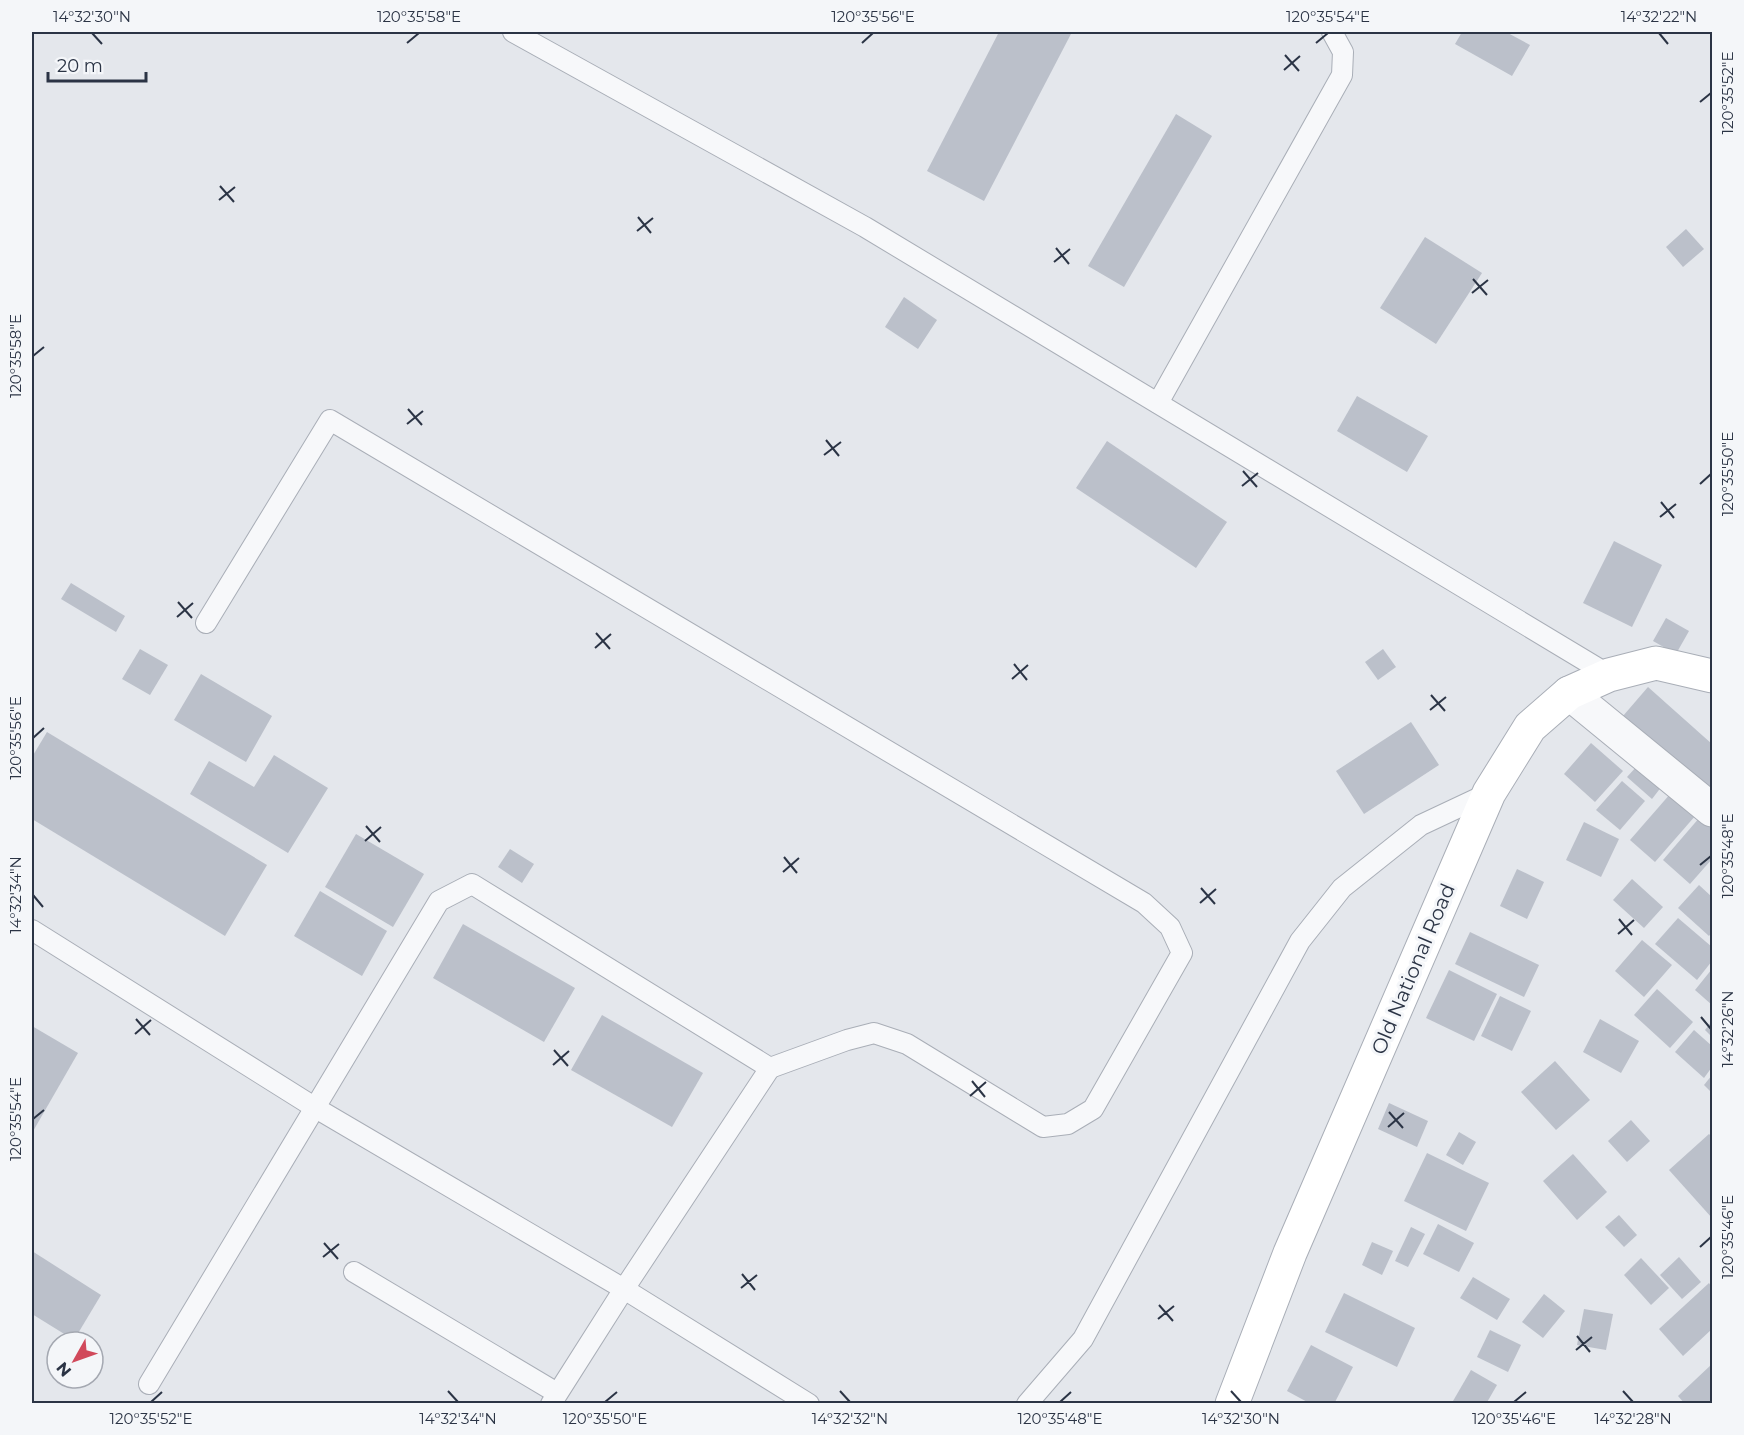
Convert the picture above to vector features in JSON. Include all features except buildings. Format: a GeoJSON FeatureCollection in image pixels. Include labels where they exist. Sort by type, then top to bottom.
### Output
{"type":"FeatureCollection","features":[{"type":"Feature","properties":{"kind":"main road","name":"Old National Road"},"geometry":{"type":"LineString","coordinates":[[1232,1404],[1290,1253],[1489,794],[1530,727],[1569,693],[1609,675],[1656,663],[1713,676]]}},
{"type":"Feature","properties":{"kind":"street"},"geometry":{"type":"LineString","coordinates":[[1569,693],[1713,810]]}},
{"type":"Feature","properties":{"kind":"lane"},"geometry":{"type":"LineString","coordinates":[[513,32],[865,227],[1609,675]]}},
{"type":"Feature","properties":{"kind":"lane"},"geometry":{"type":"LineString","coordinates":[[1158,403],[1342,75],[1343,52],[1332,32]]}},
{"type":"Feature","properties":{"kind":"lane"},"geometry":{"type":"LineString","coordinates":[[206,623],[330,420],[1144,903],[1170,927],[1182,953],[1093,1109],[1068,1124],[1043,1128],[907,1044],[874,1033],[847,1040],[770,1068],[554,1398],[354,1272]]}},
{"type":"Feature","properties":{"kind":"lane"},"geometry":{"type":"LineString","coordinates":[[1027,1404],[1083,1339],[1300,941],[1342,888],[1421,825],[1489,794]]}},
{"type":"Feature","properties":{"kind":"lane"},"geometry":{"type":"LineString","coordinates":[[149,1384],[439,901],[472,884],[770,1068]]}},
{"type":"Feature","properties":{"kind":"lane"},"geometry":{"type":"LineString","coordinates":[[32,930],[314,1107],[624,1289],[809,1404]]}}]}
